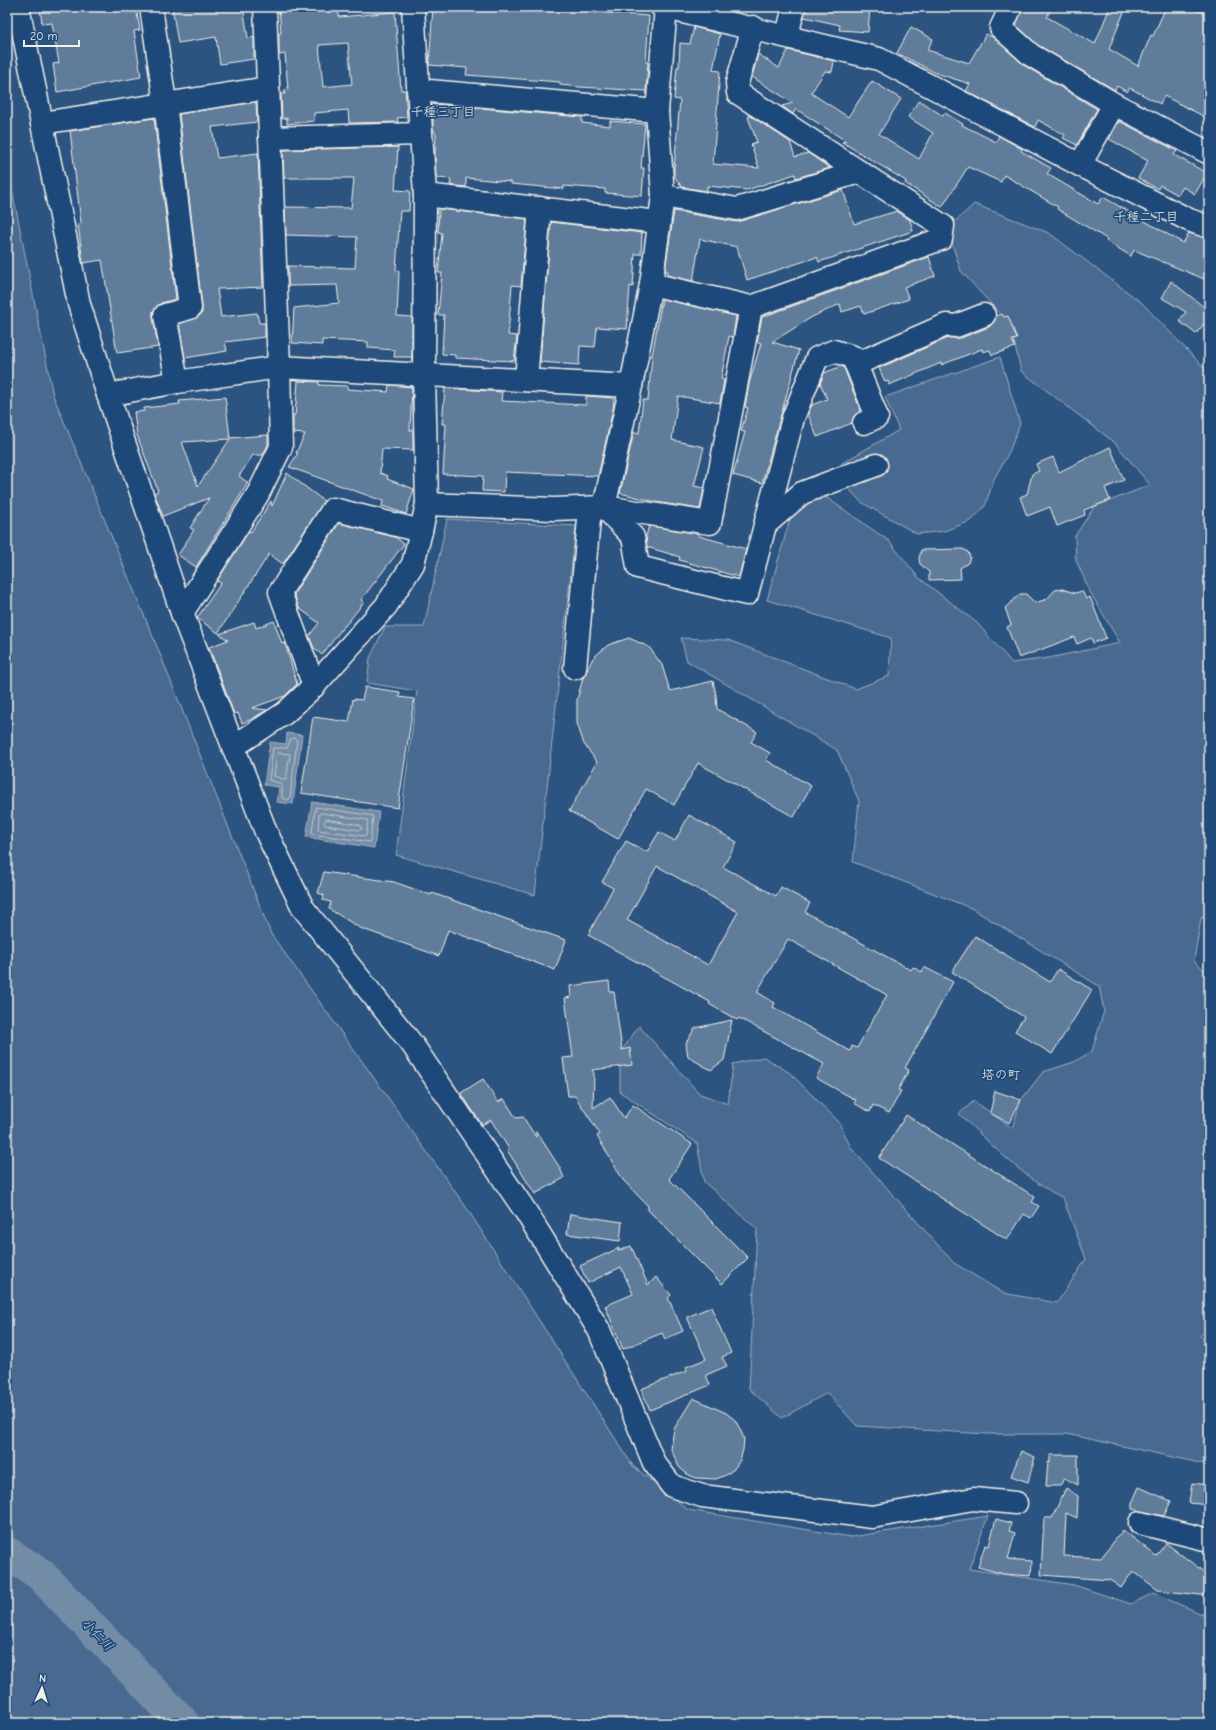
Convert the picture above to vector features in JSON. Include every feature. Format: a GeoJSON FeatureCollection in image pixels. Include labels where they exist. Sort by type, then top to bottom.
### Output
{"type":"FeatureCollection","features":[{"type":"Feature","properties":{"kind":"street"},"geometry":{"type":"LineString","coordinates":[[18,7],[79,304],[108,395],[182,613],[266,832],[303,908],[412,1044],[526,1212],[599,1330],[654,1463],[672,1486],[702,1496],[872,1517],[973,1499],[1016,1503]]}},
{"type":"Feature","properties":{"kind":"street"},"geometry":{"type":"LineString","coordinates":[[151,7],[165,103],[190,308],[165,315],[177,382]]}},
{"type":"Feature","properties":{"kind":"street"},"geometry":{"type":"LineString","coordinates":[[182,613],[258,494],[281,447],[265,7]]}},
{"type":"Feature","properties":{"kind":"street"},"geometry":{"type":"LineString","coordinates":[[233,747],[285,713],[314,686],[386,606],[413,564],[421,532],[427,504],[424,375],[425,195],[413,7]]}},
{"type":"Feature","properties":{"kind":"street"},"geometry":{"type":"LineString","coordinates":[[662,7],[787,35],[879,59],[1080,165],[1189,220],[1209,227]]}},
{"type":"Feature","properties":{"kind":"street"},"geometry":{"type":"LineString","coordinates":[[575,668],[597,508],[631,386],[651,284],[662,196],[657,111],[666,7]]}},
{"type":"Feature","properties":{"kind":"street"},"geometry":{"type":"LineString","coordinates":[[787,35],[794,7]]}},
{"type":"Feature","properties":{"kind":"street"},"geometry":{"type":"LineString","coordinates":[[1011,7],[1001,28],[1031,56],[1114,104],[1209,153]]}},
{"type":"Feature","properties":{"kind":"street"},"geometry":{"type":"LineString","coordinates":[[651,284],[750,307],[941,239],[943,226],[738,93],[737,83],[753,27]]}},
{"type":"Feature","properties":{"kind":"street"},"geometry":{"type":"LineString","coordinates":[[42,123],[268,88]]}},
{"type":"Feature","properties":{"kind":"street"},"geometry":{"type":"LineString","coordinates":[[418,90],[657,111]]}},
{"type":"Feature","properties":{"kind":"street"},"geometry":{"type":"LineString","coordinates":[[1080,165],[1114,104]]}},
{"type":"Feature","properties":{"kind":"street"},"geometry":{"type":"LineString","coordinates":[[270,138],[421,134]]}},
{"type":"Feature","properties":{"kind":"street"},"geometry":{"type":"LineString","coordinates":[[662,196],[736,209],[859,172]]}},
{"type":"Feature","properties":{"kind":"street"},"geometry":{"type":"LineString","coordinates":[[425,195],[658,222]]}},
{"type":"Feature","properties":{"kind":"street"},"geometry":{"type":"LineString","coordinates":[[526,380],[540,208]]}},
{"type":"Feature","properties":{"kind":"street"},"geometry":{"type":"LineString","coordinates":[[427,504],[554,509],[597,508],[710,523],[750,307]]}},
{"type":"Feature","properties":{"kind":"street"},"geometry":{"type":"LineString","coordinates":[[855,363],[861,362],[946,325],[956,326],[984,315]]}},
{"type":"Feature","properties":{"kind":"street"},"geometry":{"type":"LineString","coordinates":[[597,508],[633,537],[638,567],[747,594],[793,418],[817,358],[834,351],[853,357],[877,417],[864,423]]}},
{"type":"Feature","properties":{"kind":"street"},"geometry":{"type":"LineString","coordinates":[[108,395],[177,382],[279,367],[631,386]]}},
{"type":"Feature","properties":{"kind":"street"},"geometry":{"type":"LineString","coordinates":[[766,524],[802,493],[876,465]]}},
{"type":"Feature","properties":{"kind":"street"},"geometry":{"type":"LineString","coordinates":[[314,686],[280,592],[333,509],[421,532]]}},
{"type":"Feature","properties":{"kind":"street"},"geometry":{"type":"LineString","coordinates":[[1140,1523],[1209,1540]]}},
{"type":"Feature","properties":{"kind":"shaded area"},"geometry":{"type":"Polygon","coordinates":[[[7,164],[53,395],[158,649],[271,934],[464,1204],[633,1466],[688,1510],[851,1537],[988,1516],[969,1569],[1074,1585],[1131,1604],[1153,1593],[1209,1617],[1209,1723],[7,1723],[7,164]]]}},
{"type":"Feature","properties":{"kind":"shaded area"},"geometry":{"type":"Polygon","coordinates":[[[974,204],[1049,233],[1142,303],[1209,373],[1209,917],[1201,918],[1194,961],[1209,974],[1209,1328],[1200,1336],[1209,1344],[1209,1465],[1067,1434],[987,1434],[857,1426],[827,1393],[782,1418],[749,1389],[757,1229],[704,1182],[697,1143],[620,1092],[620,1053],[639,1026],[700,1094],[728,1104],[733,1064],[764,1057],[790,1073],[839,1122],[851,1148],[954,1263],[1003,1293],[1057,1303],[1086,1259],[1063,1198],[1034,1181],[1021,1171],[959,1114],[974,1101],[1012,1128],[1021,1100],[1043,1072],[1074,1062],[1092,1051],[1104,1011],[1099,986],[971,908],[853,862],[859,801],[837,750],[687,661],[681,638],[728,640],[856,689],[889,676],[891,638],[767,600],[793,508],[820,493],[889,541],[918,577],[977,623],[1012,663],[1049,658],[1120,643],[1090,592],[1076,560],[1075,536],[1094,507],[1150,485],[1115,443],[1021,371],[1010,325],[961,271],[947,229],[974,204]]]}},
{"type":"Feature","properties":{"kind":"shaded area"},"geometry":{"type":"Polygon","coordinates":[[[1000,357],[1020,424],[1009,452],[994,479],[985,506],[971,521],[944,531],[917,534],[861,502],[836,475],[842,463],[899,430],[885,397],[1000,357]]]}},
{"type":"Feature","properties":{"kind":"shaded area"},"geometry":{"type":"Polygon","coordinates":[[[447,519],[576,526],[535,895],[396,855],[417,691],[367,683],[370,658],[385,627],[424,627],[447,519]]]}},
{"type":"Feature","properties":{"kind":"water"},"geometry":{"type":"Polygon","coordinates":[[[287,733],[302,735],[293,804],[277,802],[279,787],[264,785],[270,742],[286,744],[287,733]]]}},
{"type":"Feature","properties":{"kind":"water"},"geometry":{"type":"Polygon","coordinates":[[[312,802],[379,812],[374,848],[306,837],[312,802]]]}},
{"type":"Feature","properties":{"kind":"building"},"geometry":{"type":"Polygon","coordinates":[[[40,7],[136,7],[140,30],[134,31],[141,77],[57,92],[53,64],[59,63],[52,23],[42,24],[40,7]]]}},
{"type":"Feature","properties":{"kind":"building"},"geometry":{"type":"Polygon","coordinates":[[[172,7],[243,7],[248,38],[254,37],[254,59],[220,64],[216,37],[178,43],[172,7]]]}},
{"type":"Feature","properties":{"kind":"building"},"geometry":{"type":"Polygon","coordinates":[[[279,7],[338,7],[339,17],[395,12],[401,90],[405,90],[407,117],[397,118],[398,122],[349,123],[348,110],[314,113],[314,121],[287,124],[287,118],[282,119],[281,94],[285,94],[284,90],[288,90],[285,54],[279,55],[279,33],[281,33],[279,7]],[[348,43],[319,45],[323,87],[352,84],[348,43]]]}},
{"type":"Feature","properties":{"kind":"building"},"geometry":{"type":"Polygon","coordinates":[[[433,7],[560,7],[592,12],[649,16],[646,91],[580,87],[560,85],[560,82],[466,75],[467,68],[429,65],[433,7]]]}},
{"type":"Feature","properties":{"kind":"building"},"geometry":{"type":"Polygon","coordinates":[[[806,7],[870,7],[868,32],[839,30],[840,25],[804,17],[806,7]]]}},
{"type":"Feature","properties":{"kind":"building"},"geometry":{"type":"Polygon","coordinates":[[[1023,7],[1052,7],[1047,17],[1095,44],[1110,7],[1126,7],[1109,49],[1138,66],[1151,35],[1153,36],[1166,7],[1190,7],[1209,15],[1209,119],[1164,96],[1160,104],[1130,88],[1127,92],[1117,86],[1115,90],[1038,45],[1016,25],[1023,7]]]}},
{"type":"Feature","properties":{"kind":"building"},"geometry":{"type":"Polygon","coordinates":[[[694,27],[720,34],[713,70],[720,71],[713,164],[759,168],[751,144],[757,142],[748,117],[751,116],[790,142],[795,157],[808,153],[830,168],[796,178],[795,174],[747,190],[707,186],[707,191],[682,187],[674,176],[680,100],[674,99],[677,67],[679,67],[680,43],[690,44],[694,27]]]}},
{"type":"Feature","properties":{"kind":"building"},"geometry":{"type":"Polygon","coordinates":[[[911,27],[933,39],[927,50],[969,63],[986,34],[994,38],[1025,66],[1097,109],[1077,145],[1063,138],[1065,135],[1038,120],[1035,127],[966,91],[970,84],[936,73],[897,53],[911,27]]]}},
{"type":"Feature","properties":{"kind":"building"},"geometry":{"type":"Polygon","coordinates":[[[788,50],[834,61],[832,72],[825,71],[811,93],[848,117],[872,81],[901,99],[879,134],[919,159],[933,133],[908,117],[919,100],[943,116],[945,113],[963,124],[962,125],[996,142],[999,136],[1022,149],[1021,151],[1051,168],[1047,174],[1098,204],[1103,197],[1183,243],[1189,233],[1209,239],[1209,281],[1134,250],[1131,256],[1106,241],[1107,239],[1057,209],[1058,207],[1004,175],[1001,182],[968,167],[942,207],[905,183],[906,181],[842,142],[846,141],[796,109],[793,114],[782,106],[793,103],[752,77],[758,54],[779,68],[788,50]]]}},
{"type":"Feature","properties":{"kind":"building"},"geometry":{"type":"Polygon","coordinates":[[[256,102],[257,122],[212,127],[217,158],[258,153],[263,287],[217,289],[221,317],[257,313],[259,323],[265,323],[265,337],[225,342],[227,351],[185,358],[179,324],[198,317],[202,313],[202,306],[179,114],[256,102]]]}},
{"type":"Feature","properties":{"kind":"building"},"geometry":{"type":"Polygon","coordinates":[[[433,104],[582,117],[582,123],[610,126],[610,121],[645,124],[641,168],[644,168],[642,196],[605,193],[605,189],[564,186],[564,189],[466,178],[466,187],[450,185],[451,179],[436,178],[436,134],[433,129],[433,104]]]}},
{"type":"Feature","properties":{"kind":"building"},"geometry":{"type":"Polygon","coordinates":[[[154,118],[176,299],[161,303],[153,311],[158,347],[117,353],[102,260],[83,263],[78,224],[81,223],[70,131],[154,118]]]}},
{"type":"Feature","properties":{"kind":"building"},"geometry":{"type":"Polygon","coordinates":[[[1119,121],[1177,151],[1174,155],[1207,173],[1195,194],[1183,187],[1178,195],[1160,185],[1158,189],[1138,178],[1148,161],[1109,139],[1119,121]]]}},
{"type":"Feature","properties":{"kind":"building"},"geometry":{"type":"Polygon","coordinates":[[[398,147],[395,190],[410,191],[409,211],[400,211],[396,270],[399,271],[397,316],[412,317],[412,357],[394,357],[395,350],[368,348],[368,342],[322,340],[322,345],[292,343],[294,308],[339,303],[337,285],[288,286],[288,266],[355,268],[357,237],[286,235],[285,207],[351,208],[354,178],[284,178],[283,150],[398,147]]]}},
{"type":"Feature","properties":{"kind":"building"},"geometry":{"type":"Polygon","coordinates":[[[843,190],[854,224],[897,211],[910,220],[913,231],[819,262],[817,257],[747,280],[737,247],[700,239],[693,281],[667,275],[668,271],[665,271],[674,211],[737,222],[843,190]]]}},
{"type":"Feature","properties":{"kind":"building"},"geometry":{"type":"Polygon","coordinates":[[[439,209],[527,219],[521,286],[512,285],[508,335],[517,336],[514,361],[455,358],[455,355],[442,354],[444,315],[438,315],[442,273],[438,273],[442,233],[438,232],[439,209]]]}},
{"type":"Feature","properties":{"kind":"building"},"geometry":{"type":"Polygon","coordinates":[[[551,222],[642,233],[641,254],[635,254],[633,287],[630,286],[627,329],[597,327],[595,347],[580,346],[579,365],[540,362],[551,222]]]}},
{"type":"Feature","properties":{"kind":"building"},"geometry":{"type":"Polygon","coordinates":[[[929,257],[935,276],[904,287],[909,299],[864,314],[861,306],[842,312],[840,304],[812,317],[772,342],[799,350],[762,483],[733,475],[745,432],[741,431],[748,408],[745,407],[749,384],[761,343],[757,342],[762,317],[929,257]]]}},
{"type":"Feature","properties":{"kind":"building"},"geometry":{"type":"Polygon","coordinates":[[[1171,281],[1209,311],[1209,317],[1196,334],[1179,321],[1186,312],[1162,298],[1171,281]]]}},
{"type":"Feature","properties":{"kind":"building"},"geometry":{"type":"Polygon","coordinates":[[[662,299],[736,316],[733,337],[729,336],[721,379],[724,380],[720,403],[678,396],[672,440],[704,447],[694,486],[704,488],[700,509],[656,502],[620,493],[634,432],[639,433],[643,400],[648,400],[652,356],[662,299]]]}},
{"type":"Feature","properties":{"kind":"building"},"geometry":{"type":"Polygon","coordinates":[[[1002,314],[1004,317],[1008,316],[1017,339],[1012,340],[1015,347],[992,355],[990,350],[983,352],[982,349],[941,365],[941,363],[889,385],[888,381],[885,382],[879,368],[948,338],[961,338],[989,327],[994,322],[996,316],[1002,314]]]}},
{"type":"Feature","properties":{"kind":"building"},"geometry":{"type":"Polygon","coordinates":[[[842,366],[861,411],[854,416],[852,423],[817,437],[808,414],[812,405],[827,399],[820,383],[824,373],[842,366]]]}},
{"type":"Feature","properties":{"kind":"building"},"geometry":{"type":"Polygon","coordinates":[[[298,381],[319,382],[319,385],[347,386],[347,389],[388,392],[389,385],[412,387],[410,430],[413,431],[413,450],[382,449],[380,473],[388,476],[387,479],[414,489],[406,514],[382,506],[383,501],[289,467],[298,453],[296,453],[305,434],[293,433],[293,415],[295,415],[298,381]]]}},
{"type":"Feature","properties":{"kind":"building"},"geometry":{"type":"Polygon","coordinates":[[[445,388],[502,392],[501,401],[586,405],[586,396],[614,398],[613,409],[598,476],[505,472],[504,492],[482,491],[483,476],[443,474],[446,424],[442,424],[445,388]]]}},
{"type":"Feature","properties":{"kind":"building"},"geometry":{"type":"Polygon","coordinates":[[[225,397],[230,438],[268,435],[268,445],[263,455],[253,455],[239,476],[248,483],[196,567],[178,555],[194,530],[190,528],[209,498],[163,516],[154,493],[158,491],[137,435],[134,412],[144,411],[144,408],[180,404],[179,401],[225,397]],[[230,439],[182,442],[198,486],[230,439]]]}},
{"type":"Feature","properties":{"kind":"building"},"geometry":{"type":"Polygon","coordinates":[[[1110,447],[1124,480],[1105,488],[1110,500],[1084,510],[1085,515],[1057,526],[1050,507],[1027,516],[1020,497],[1027,494],[1032,474],[1039,471],[1036,464],[1053,457],[1059,472],[1110,447]]]}},
{"type":"Feature","properties":{"kind":"building"},"geometry":{"type":"Polygon","coordinates":[[[287,473],[324,501],[283,564],[269,554],[218,633],[197,618],[221,583],[217,581],[249,531],[251,532],[271,501],[272,506],[287,473]]]}},
{"type":"Feature","properties":{"kind":"building"},"geometry":{"type":"Polygon","coordinates":[[[339,523],[395,537],[404,544],[361,600],[364,602],[322,655],[314,648],[309,636],[319,623],[299,608],[294,594],[339,523]]]}},
{"type":"Feature","properties":{"kind":"building"},"geometry":{"type":"Polygon","coordinates":[[[649,526],[699,534],[699,536],[746,549],[739,577],[679,560],[680,557],[647,547],[646,536],[649,526]]]}},
{"type":"Feature","properties":{"kind":"building"},"geometry":{"type":"Polygon","coordinates":[[[963,549],[968,552],[970,557],[968,563],[960,568],[961,579],[929,580],[929,572],[920,564],[919,559],[921,550],[963,549]]]}},
{"type":"Feature","properties":{"kind":"building"},"geometry":{"type":"Polygon","coordinates":[[[1062,589],[1075,593],[1082,591],[1086,599],[1090,597],[1106,638],[1093,643],[1091,638],[1077,644],[1074,637],[1019,658],[1007,627],[1011,625],[1005,608],[1020,594],[1026,594],[1035,603],[1047,599],[1055,590],[1062,589]]]}},
{"type":"Feature","properties":{"kind":"building"},"geometry":{"type":"Polygon","coordinates":[[[274,621],[282,644],[285,643],[297,684],[285,696],[252,708],[267,710],[242,723],[238,713],[234,714],[209,647],[228,640],[219,634],[254,622],[256,628],[274,621]]]}},
{"type":"Feature","properties":{"kind":"building"},"geometry":{"type":"Polygon","coordinates":[[[629,638],[649,647],[662,665],[670,691],[713,681],[717,709],[757,732],[751,742],[770,753],[766,760],[811,786],[794,817],[698,763],[674,805],[646,789],[618,839],[569,811],[597,762],[584,744],[577,723],[577,700],[583,678],[593,658],[608,645],[629,638]]]}},
{"type":"Feature","properties":{"kind":"building"},"geometry":{"type":"Polygon","coordinates":[[[365,687],[400,692],[399,697],[414,699],[398,808],[301,793],[313,717],[349,722],[353,699],[362,700],[365,687]]]}},
{"type":"Feature","properties":{"kind":"building"},"geometry":{"type":"Polygon","coordinates":[[[689,815],[737,842],[723,867],[776,896],[781,887],[810,903],[805,912],[911,970],[913,967],[922,972],[924,967],[953,982],[905,1068],[909,1070],[898,1090],[901,1091],[889,1113],[873,1105],[870,1112],[854,1103],[856,1100],[816,1078],[824,1064],[739,1018],[737,1020],[709,1004],[710,1002],[588,935],[613,888],[602,882],[626,841],[647,852],[659,832],[675,841],[689,815]],[[657,866],[627,920],[708,965],[738,912],[657,866]],[[788,939],[757,992],[775,1003],[773,1007],[850,1051],[852,1046],[857,1048],[887,995],[788,939]]]}},
{"type":"Feature","properties":{"kind":"building"},"geometry":{"type":"Polygon","coordinates":[[[324,872],[394,882],[431,895],[432,893],[566,940],[555,970],[448,930],[439,956],[360,928],[329,909],[331,902],[323,900],[324,895],[318,893],[324,872]]]}},
{"type":"Feature","properties":{"kind":"building"},"geometry":{"type":"Polygon","coordinates":[[[975,936],[1050,982],[1058,969],[1092,990],[1052,1054],[1015,1031],[1024,1017],[952,972],[975,936]]]}},
{"type":"Feature","properties":{"kind":"building"},"geometry":{"type":"Polygon","coordinates":[[[609,981],[610,992],[614,992],[622,1050],[630,1048],[632,1065],[592,1070],[594,1073],[593,1108],[610,1097],[624,1118],[633,1105],[692,1144],[669,1179],[748,1258],[722,1284],[648,1210],[648,1206],[623,1180],[597,1136],[600,1134],[575,1096],[568,1096],[563,1058],[573,1057],[565,998],[571,997],[570,986],[609,981]]]}},
{"type":"Feature","properties":{"kind":"building"},"geometry":{"type":"Polygon","coordinates":[[[732,1020],[724,1060],[711,1070],[688,1057],[686,1043],[695,1028],[732,1020]]]}},
{"type":"Feature","properties":{"kind":"building"},"geometry":{"type":"Polygon","coordinates":[[[483,1079],[498,1102],[504,1099],[516,1118],[523,1117],[536,1137],[536,1131],[560,1168],[564,1178],[535,1194],[507,1150],[509,1149],[491,1120],[482,1125],[461,1093],[483,1079]]]}},
{"type":"Feature","properties":{"kind":"building"},"geometry":{"type":"Polygon","coordinates":[[[995,1091],[1021,1100],[1009,1123],[990,1113],[995,1091]]]}},
{"type":"Feature","properties":{"kind":"building"},"geometry":{"type":"Polygon","coordinates":[[[906,1115],[1035,1197],[1032,1202],[1039,1206],[1031,1218],[1024,1214],[1007,1240],[879,1158],[906,1115]]]}},
{"type":"Feature","properties":{"kind":"building"},"geometry":{"type":"Polygon","coordinates":[[[570,1214],[622,1222],[620,1241],[567,1234],[570,1214]]]}},
{"type":"Feature","properties":{"kind":"building"},"geometry":{"type":"Polygon","coordinates":[[[631,1246],[648,1285],[656,1277],[671,1295],[668,1298],[683,1331],[665,1339],[662,1333],[623,1349],[605,1306],[633,1294],[621,1267],[588,1283],[580,1266],[619,1248],[618,1251],[631,1246]]]}},
{"type":"Feature","properties":{"kind":"building"},"geometry":{"type":"Polygon","coordinates":[[[711,1307],[731,1353],[722,1357],[727,1366],[706,1375],[710,1385],[650,1410],[641,1389],[687,1371],[686,1367],[706,1359],[687,1317],[711,1307]]]}},
{"type":"Feature","properties":{"kind":"building"},"geometry":{"type":"Polygon","coordinates":[[[693,1398],[726,1413],[735,1420],[744,1439],[740,1460],[734,1469],[726,1475],[716,1479],[696,1478],[687,1474],[679,1467],[671,1449],[674,1429],[693,1398]]]}},
{"type":"Feature","properties":{"kind":"building"},"geometry":{"type":"Polygon","coordinates":[[[1021,1451],[1035,1457],[1028,1482],[1011,1476],[1021,1451]]]}},
{"type":"Feature","properties":{"kind":"building"},"geometry":{"type":"Polygon","coordinates":[[[1050,1455],[1078,1455],[1078,1485],[1064,1478],[1060,1486],[1046,1486],[1050,1455]]]}},
{"type":"Feature","properties":{"kind":"building"},"geometry":{"type":"Polygon","coordinates":[[[1192,1483],[1209,1485],[1209,1505],[1189,1503],[1192,1483]]]}},
{"type":"Feature","properties":{"kind":"building"},"geometry":{"type":"Polygon","coordinates":[[[1139,1487],[1171,1501],[1164,1516],[1132,1509],[1132,1503],[1139,1487]]]}},
{"type":"Feature","properties":{"kind":"building"},"geometry":{"type":"Polygon","coordinates":[[[1066,1488],[1078,1496],[1077,1518],[1066,1513],[1064,1556],[1101,1558],[1123,1530],[1156,1556],[1166,1543],[1209,1576],[1209,1596],[1158,1590],[1133,1571],[1121,1588],[1110,1580],[1041,1575],[1044,1518],[1052,1518],[1066,1488]]]}},
{"type":"Feature","properties":{"kind":"building"},"geometry":{"type":"Polygon","coordinates":[[[996,1519],[1011,1523],[1009,1531],[1015,1533],[1008,1559],[1032,1561],[1031,1576],[1004,1574],[978,1567],[985,1545],[989,1546],[996,1519]]]}},
{"type":"Feature","properties":{"kind":"waterway","name":"小仁川"},"geometry":{"type":"LineString","coordinates":[[7,1553],[40,1574],[183,1723]]}},
{"type":"Feature","properties":{"kind":"district","name":"千種三丁目"},"geometry":{"type":"Point","coordinates":[443,111]}},
{"type":"Feature","properties":{"kind":"district","name":"千種二丁目"},"geometry":{"type":"Point","coordinates":[1146,216]}},
{"type":"Feature","properties":{"kind":"district","name":"塔の町"},"geometry":{"type":"Point","coordinates":[1001,1074]}}]}
